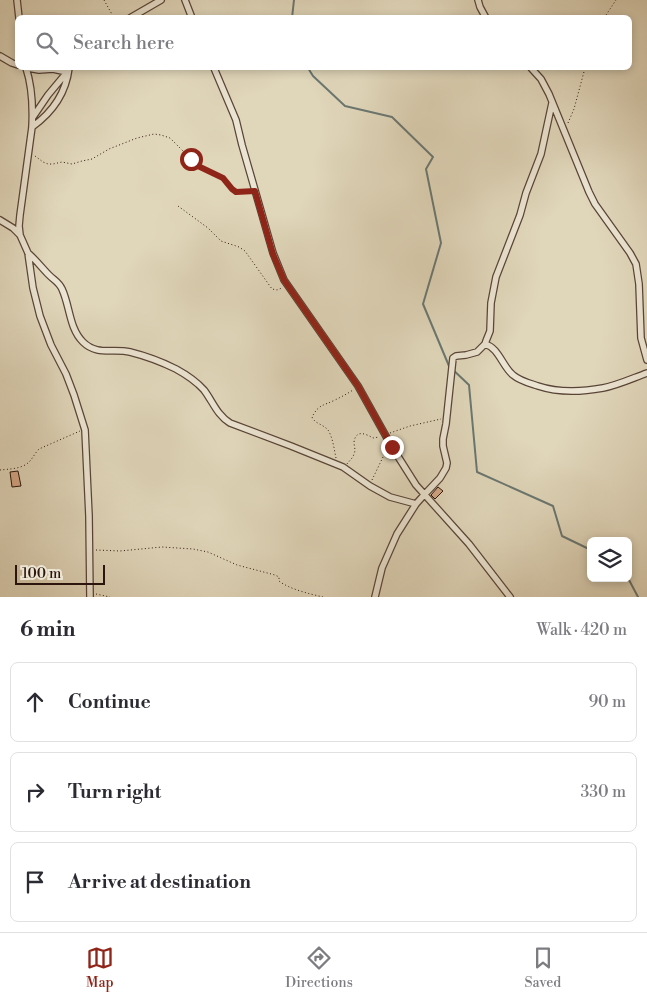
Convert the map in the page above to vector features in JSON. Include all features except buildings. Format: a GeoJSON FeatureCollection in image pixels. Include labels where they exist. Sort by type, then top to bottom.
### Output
{"type":"FeatureCollection","features":[{"type":"Feature","properties":{"kind":"street"},"geometry":{"type":"LineString","coordinates":[[17,0],[19,15]]}},
{"type":"Feature","properties":{"kind":"street"},"geometry":{"type":"LineString","coordinates":[[135,15],[161,0]]}},
{"type":"Feature","properties":{"kind":"street"},"geometry":{"type":"LineString","coordinates":[[185,0],[191,15]]}},
{"type":"Feature","properties":{"kind":"street"},"geometry":{"type":"LineString","coordinates":[[478,0],[484,15]]}},
{"type":"Feature","properties":{"kind":"street"},"geometry":{"type":"LineString","coordinates":[[0,56],[15,64]]}},
{"type":"Feature","properties":{"kind":"street"},"geometry":{"type":"LineString","coordinates":[[27,70],[33,116],[19,226],[20,234],[28,253],[33,288],[40,316],[51,345],[66,374],[85,430],[90,595]]}},
{"type":"Feature","properties":{"kind":"street"},"geometry":{"type":"LineString","coordinates":[[33,116],[67,70]]}},
{"type":"Feature","properties":{"kind":"street"},"geometry":{"type":"LineString","coordinates":[[32,127],[46,117],[56,104],[67,81],[68,70]]}},
{"type":"Feature","properties":{"kind":"street"},"geometry":{"type":"LineString","coordinates":[[215,70],[236,120],[273,254],[287,286],[358,386],[416,485],[469,544],[510,597]]}},
{"type":"Feature","properties":{"kind":"street"},"geometry":{"type":"LineString","coordinates":[[532,70],[541,79],[549,94],[589,192],[636,264],[639,284],[641,338],[647,360]]}},
{"type":"Feature","properties":{"kind":"street"},"geometry":{"type":"LineString","coordinates":[[375,597],[387,555],[397,534],[416,504],[440,478],[446,468],[443,439],[447,418],[452,362],[454,356],[477,352],[485,344],[490,331],[491,303],[496,277],[541,154],[552,103]]}},
{"type":"Feature","properties":{"kind":"street"},"geometry":{"type":"LineString","coordinates":[[0,220],[20,234]]}},
{"type":"Feature","properties":{"kind":"street"},"geometry":{"type":"LineString","coordinates":[[28,253],[60,284],[75,331],[90,348],[102,351],[118,350],[130,352],[154,359],[175,369],[195,381],[204,390],[218,413],[230,422],[341,467],[390,497],[416,504]]}},
{"type":"Feature","properties":{"kind":"street"},"geometry":{"type":"LineString","coordinates":[[485,344],[494,348],[514,376],[528,383],[553,390],[570,391],[602,388],[647,373]]}},
{"type":"Feature","properties":{"kind":"path"},"geometry":{"type":"LineString","coordinates":[[104,0],[112,15]]}},
{"type":"Feature","properties":{"kind":"path"},"geometry":{"type":"LineString","coordinates":[[606,15],[616,0]]}},
{"type":"Feature","properties":{"kind":"path"},"geometry":{"type":"LineString","coordinates":[[565,131],[574,109],[584,70]]}},
{"type":"Feature","properties":{"kind":"path"},"geometry":{"type":"LineString","coordinates":[[29,152],[48,164],[62,162],[71,164],[82,160],[92,160],[109,149],[137,138],[154,134],[161,135],[170,138],[198,166],[223,178],[234,191],[238,193],[255,191]]}},
{"type":"Feature","properties":{"kind":"path"},"geometry":{"type":"LineString","coordinates":[[178,206],[208,228],[220,241],[245,251],[272,289],[276,290],[287,286]]}},
{"type":"Feature","properties":{"kind":"path"},"geometry":{"type":"LineString","coordinates":[[358,386],[338,399],[322,404],[312,417],[314,421],[328,431],[341,467],[354,455],[355,440],[359,434],[366,434],[373,438],[424,422],[447,418]]}},
{"type":"Feature","properties":{"kind":"path"},"geometry":{"type":"LineString","coordinates":[[0,470],[27,464],[39,449],[85,430]]}},
{"type":"Feature","properties":{"kind":"path"},"geometry":{"type":"LineString","coordinates":[[370,486],[385,454],[392,447]]}},
{"type":"Feature","properties":{"kind":"path"},"geometry":{"type":"LineString","coordinates":[[89,549],[120,550],[162,547],[202,550],[238,565],[275,575],[279,577],[279,581],[284,585],[323,597]]}},
{"type":"Feature","properties":{"kind":"path"},"geometry":{"type":"LineString","coordinates":[[90,595],[110,597]]}},
{"type":"Feature","properties":{"kind":"waterway"},"geometry":{"type":"LineString","coordinates":[[292,15],[294,0]]}},
{"type":"Feature","properties":{"kind":"waterway"},"geometry":{"type":"LineString","coordinates":[[309,70],[313,76],[345,106],[392,117],[433,157],[426,169],[441,243],[423,304],[449,366],[469,385],[477,472],[553,506],[562,536],[587,548]]}},
{"type":"Feature","properties":{"kind":"waterway"},"geometry":{"type":"LineString","coordinates":[[630,582],[638,597]]}},
{"type":"Feature","properties":{"kind":"route"},"geometry":{"type":"LineString","coordinates":[[191,159],[198,166],[218,174],[227,181],[234,191],[238,193],[255,191],[279,271],[303,309],[358,386],[392,447]]}}]}
